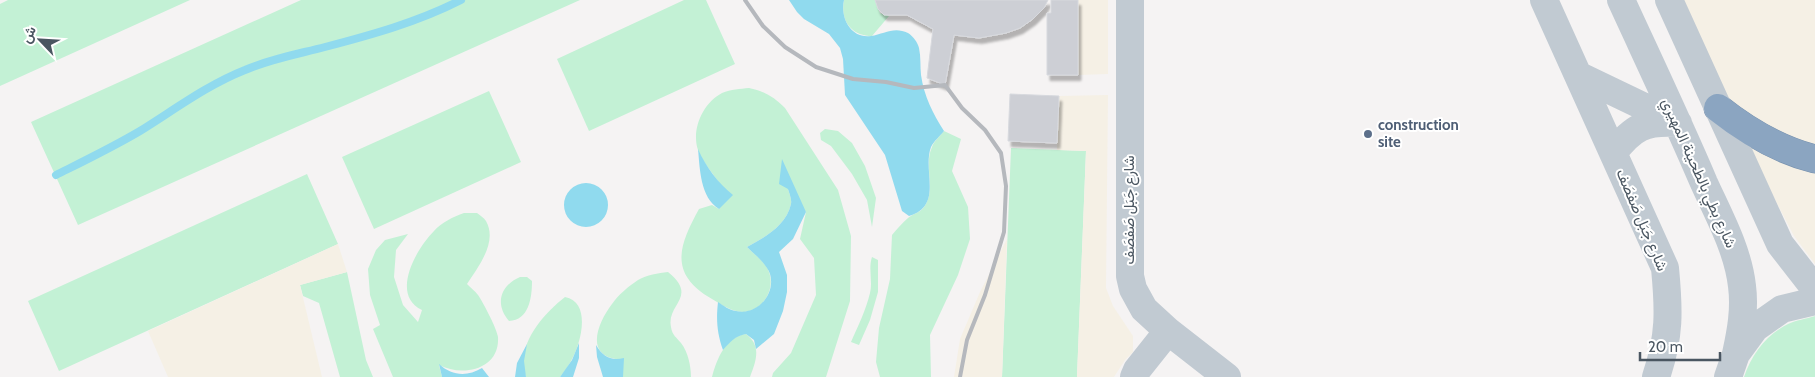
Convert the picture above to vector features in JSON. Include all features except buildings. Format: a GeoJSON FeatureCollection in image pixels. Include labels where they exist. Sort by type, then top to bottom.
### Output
{"type":"FeatureCollection","features":[{"type":"Feature","properties":{"kind":"highway"},"geometry":{"type":"LineString","coordinates":[[1718,108],[1758,136],[1781,147],[1815,159]]}},
{"type":"Feature","properties":{"kind":"street","name":"شارع جَبَل صَفصَف"},"geometry":{"type":"LineString","coordinates":[[1130,0],[1130,276],[1133,289],[1144,309],[1168,331],[1226,377]]}},
{"type":"Feature","properties":{"kind":"street","name":"شارع جَبَل صَفصَف"},"geometry":{"type":"LineString","coordinates":[[1544,0],[1665,268],[1669,309],[1666,338],[1656,377]]}},
{"type":"Feature","properties":{"kind":"street","name":"شارع بطي بالطحينة المهيري"},"geometry":{"type":"LineString","coordinates":[[1621,0],[1735,252],[1743,304],[1741,329],[1732,365]]}},
{"type":"Feature","properties":{"kind":"street"},"geometry":{"type":"LineString","coordinates":[[1669,0],[1780,244],[1815,289]]}},
{"type":"Feature","properties":{"kind":"street"},"geometry":{"type":"LineString","coordinates":[[1578,75],[1678,123]]}},
{"type":"Feature","properties":{"kind":"street","name":"شارع جَبَل صَفصَف"},"geometry":{"type":"LineString","coordinates":[[1613,153],[1625,137],[1640,127],[1659,122],[1678,123]]}},
{"type":"Feature","properties":{"kind":"street"},"geometry":{"type":"LineString","coordinates":[[1732,365],[1755,328],[1782,309],[1815,301]]}},
{"type":"Feature","properties":{"kind":"street"},"geometry":{"type":"LineString","coordinates":[[1134,377],[1137,370],[1168,331]]}},
{"type":"Feature","properties":{"kind":"green space"},"geometry":{"type":"Polygon","coordinates":[[[8,0],[190,0],[0,86],[0,4],[8,0]]]}},
{"type":"Feature","properties":{"kind":"green space"},"geometry":{"type":"Polygon","coordinates":[[[301,0],[580,0],[78,225],[31,122],[301,0]]]}},
{"type":"Feature","properties":{"kind":"green space"},"geometry":{"type":"Polygon","coordinates":[[[684,0],[706,0],[735,64],[589,131],[557,59],[684,0]]]}},
{"type":"Feature","properties":{"kind":"green space"},"geometry":{"type":"Polygon","coordinates":[[[844,0],[875,0],[880,13],[889,16],[872,36],[858,33],[849,26],[846,20],[843,7],[844,0]]]}},
{"type":"Feature","properties":{"kind":"green space"},"geometry":{"type":"Polygon","coordinates":[[[749,88],[769,95],[785,108],[838,190],[851,236],[850,301],[826,377],[772,377],[773,373],[791,353],[816,295],[814,258],[800,239],[806,212],[788,189],[791,204],[785,219],[774,230],[747,247],[764,263],[771,280],[768,295],[758,306],[744,312],[727,308],[698,290],[683,270],[682,259],[686,236],[699,209],[712,205],[719,209],[721,186],[703,159],[696,142],[700,117],[715,97],[732,90],[749,88]]]}},
{"type":"Feature","properties":{"kind":"green space"},"geometry":{"type":"Polygon","coordinates":[[[489,91],[521,162],[374,229],[342,157],[489,91]]]}},
{"type":"Feature","properties":{"kind":"green space"},"geometry":{"type":"Polygon","coordinates":[[[825,129],[838,131],[852,143],[865,166],[876,198],[872,227],[867,200],[852,174],[831,146],[821,140],[820,133],[825,129]]]}},
{"type":"Feature","properties":{"kind":"green space"},"geometry":{"type":"Polygon","coordinates":[[[944,131],[961,139],[952,171],[968,207],[970,239],[958,275],[930,335],[931,377],[880,377],[876,362],[879,328],[890,279],[892,235],[908,218],[922,209],[928,200],[930,155],[934,143],[944,131]]]}},
{"type":"Feature","properties":{"kind":"green space"},"geometry":{"type":"Polygon","coordinates":[[[1011,148],[1086,151],[1077,377],[1002,377],[1011,148]]]}},
{"type":"Feature","properties":{"kind":"green space"},"geometry":{"type":"Polygon","coordinates":[[[307,174],[338,244],[59,371],[28,301],[307,174]]]}},
{"type":"Feature","properties":{"kind":"green space"},"geometry":{"type":"Polygon","coordinates":[[[464,213],[477,213],[485,220],[489,229],[490,237],[485,254],[467,284],[478,295],[493,322],[498,337],[497,348],[493,357],[486,364],[478,368],[458,370],[448,369],[439,365],[442,377],[393,377],[373,329],[380,325],[370,295],[368,269],[376,250],[385,240],[408,234],[396,250],[394,277],[403,305],[418,322],[422,310],[413,303],[408,294],[407,283],[414,260],[427,239],[437,228],[448,220],[464,213]]]}},
{"type":"Feature","properties":{"kind":"green space"},"geometry":{"type":"Polygon","coordinates":[[[872,257],[878,260],[878,292],[870,320],[859,345],[851,342],[870,293],[872,257]]]}},
{"type":"Feature","properties":{"kind":"green space"},"geometry":{"type":"Polygon","coordinates":[[[347,272],[366,360],[373,377],[340,377],[319,303],[303,296],[300,285],[347,272]]]}},
{"type":"Feature","properties":{"kind":"green space"},"geometry":{"type":"Polygon","coordinates":[[[668,272],[681,288],[681,294],[671,319],[671,327],[687,355],[691,377],[623,377],[616,359],[606,356],[600,351],[597,344],[599,328],[607,311],[617,297],[635,282],[641,278],[668,272]]]}},
{"type":"Feature","properties":{"kind":"green space"},"geometry":{"type":"Polygon","coordinates":[[[520,277],[527,277],[532,281],[530,301],[521,317],[509,321],[504,315],[502,308],[502,296],[508,285],[520,277]]]}},
{"type":"Feature","properties":{"kind":"green space"},"geometry":{"type":"Polygon","coordinates":[[[565,297],[573,300],[579,307],[581,315],[581,335],[575,354],[560,377],[526,377],[524,354],[527,343],[540,322],[565,297]]]}},
{"type":"Feature","properties":{"kind":"green space"},"geometry":{"type":"Polygon","coordinates":[[[1815,316],[1815,377],[1744,377],[1756,353],[1773,334],[1791,323],[1815,316]]]}},
{"type":"Feature","properties":{"kind":"green space"},"geometry":{"type":"Polygon","coordinates":[[[746,334],[756,349],[756,360],[750,377],[712,377],[719,356],[727,344],[733,339],[746,334]]]}},
{"type":"Feature","properties":{"kind":"sand"},"geometry":{"type":"Polygon","coordinates":[[[1078,0],[1108,0],[1108,74],[1078,75],[1078,0]]]}},
{"type":"Feature","properties":{"kind":"sand"},"geometry":{"type":"Polygon","coordinates":[[[1682,0],[1815,0],[1815,264],[1794,236],[1759,169],[1682,0]]]}},
{"type":"Feature","properties":{"kind":"sand"},"geometry":{"type":"Polygon","coordinates":[[[1108,95],[1106,288],[1113,306],[1133,336],[1133,352],[1125,360],[1114,377],[1077,377],[1086,151],[1057,150],[1059,96],[1108,95]]]}},
{"type":"Feature","properties":{"kind":"sand"},"geometry":{"type":"Polygon","coordinates":[[[1007,239],[1002,377],[954,377],[960,339],[980,292],[1007,239]]]}},
{"type":"Feature","properties":{"kind":"sand"},"geometry":{"type":"Polygon","coordinates":[[[338,244],[347,272],[300,285],[322,377],[168,377],[148,331],[338,244]]]}},
{"type":"Feature","properties":{"kind":"water"},"geometry":{"type":"Polygon","coordinates":[[[789,0],[844,0],[845,20],[848,26],[857,34],[871,36],[898,30],[908,33],[916,42],[920,51],[924,90],[944,131],[931,147],[929,156],[929,196],[926,204],[920,211],[909,216],[902,211],[885,155],[845,95],[843,59],[840,48],[829,34],[804,19],[789,0]]]}},
{"type":"Feature","properties":{"kind":"water"},"geometry":{"type":"Polygon","coordinates":[[[698,149],[713,174],[733,195],[719,209],[708,197],[702,182],[698,149]]]}},
{"type":"Feature","properties":{"kind":"water"},"geometry":{"type":"Polygon","coordinates":[[[782,159],[806,212],[793,239],[779,252],[787,275],[787,292],[783,311],[774,334],[756,349],[754,340],[746,334],[730,342],[723,350],[719,338],[718,302],[727,308],[744,312],[758,307],[770,289],[770,274],[766,266],[747,247],[780,225],[788,212],[791,198],[788,189],[779,184],[782,159]]]}},
{"type":"Feature","properties":{"kind":"water"},"geometry":{"type":"Polygon","coordinates":[[[586,183],[598,187],[604,193],[608,205],[604,217],[598,223],[586,227],[574,223],[568,217],[564,205],[568,193],[574,187],[586,183]]]}},
{"type":"Feature","properties":{"kind":"water"},"geometry":{"type":"Polygon","coordinates":[[[579,343],[579,358],[573,377],[560,377],[572,360],[579,343]]]}},
{"type":"Feature","properties":{"kind":"water"},"geometry":{"type":"Polygon","coordinates":[[[527,344],[524,361],[526,377],[515,377],[517,363],[527,344]]]}},
{"type":"Feature","properties":{"kind":"water"},"geometry":{"type":"Polygon","coordinates":[[[596,345],[608,357],[615,359],[624,358],[623,377],[603,377],[597,357],[596,345]]]}},
{"type":"Feature","properties":{"kind":"water"},"geometry":{"type":"Polygon","coordinates":[[[439,364],[449,371],[460,374],[471,373],[482,368],[489,377],[442,377],[439,364]]]}},
{"type":"Feature","properties":{"kind":"waterway"},"geometry":{"type":"LineString","coordinates":[[56,175],[130,137],[204,90],[231,76],[274,60],[394,27],[428,15],[461,0]]}},
{"type":"Feature","properties":{"kind":"railway"},"geometry":{"type":"LineString","coordinates":[[745,0],[763,26],[785,47],[816,67],[853,79],[886,82],[914,88],[945,85],[962,108],[985,130],[1001,153],[1006,186],[1004,232],[985,295],[967,340],[960,377]]}},
{"type":"Feature","properties":{"kind":"place","name":"construction site"},"geometry":{"type":"Point","coordinates":[1368,134]}}]}
